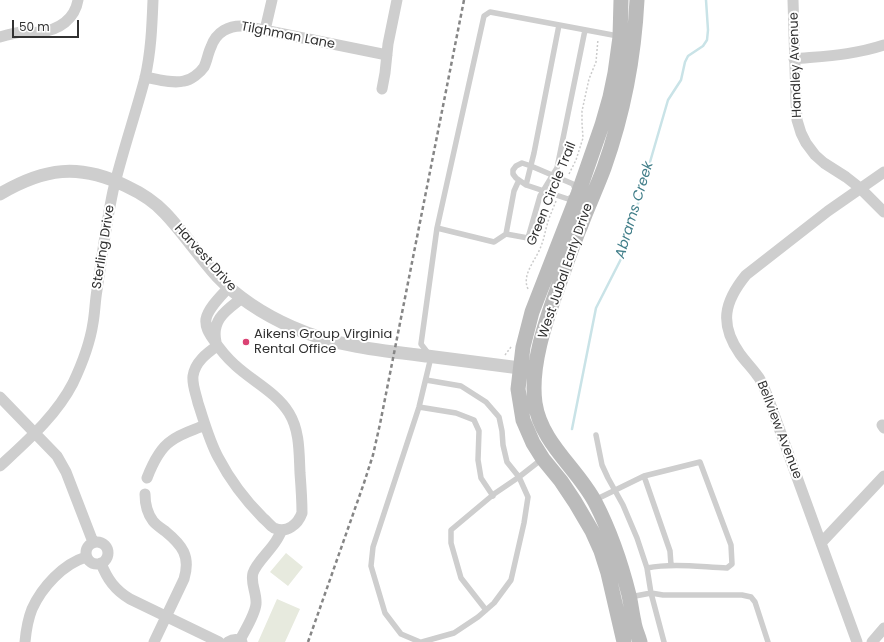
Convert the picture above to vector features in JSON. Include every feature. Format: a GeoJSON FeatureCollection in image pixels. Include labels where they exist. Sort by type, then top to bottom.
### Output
{"type":"FeatureCollection","features":[{"type":"Feature","properties":{"kind":"main road","name":"West Jubal Early Drive"},"geometry":{"type":"LineString","coordinates":[[620,0],[627,37]]}},
{"type":"Feature","properties":{"kind":"main road","name":"West Jubal Early Drive"},"geometry":{"type":"LineString","coordinates":[[637,0],[602,125],[585,197],[580,226],[549,314],[541,343],[534,392],[540,421],[546,434],[572,468],[594,501],[613,543],[630,597],[634,624],[640,642]]}},
{"type":"Feature","properties":{"kind":"main road","name":"West Jubal Early Drive"},"geometry":{"type":"LineString","coordinates":[[585,197],[532,312],[520,368],[518,389],[523,420],[533,443],[543,459],[570,494],[592,531],[601,551],[608,573],[624,642]]}},
{"type":"Feature","properties":{"kind":"street"},"geometry":{"type":"LineString","coordinates":[[0,37],[18,33],[48,31],[57,28],[70,17],[78,0]]}},
{"type":"Feature","properties":{"kind":"street","name":"Sterling Drive"},"geometry":{"type":"LineString","coordinates":[[0,466],[35,433],[62,401],[80,367],[89,342],[106,229],[116,181],[145,77],[152,25],[153,0]]}},
{"type":"Feature","properties":{"kind":"street"},"geometry":{"type":"LineString","coordinates":[[265,30],[272,0]]}},
{"type":"Feature","properties":{"kind":"street"},"geometry":{"type":"LineString","coordinates":[[382,89],[388,44],[397,0]]}},
{"type":"Feature","properties":{"kind":"street","name":"Handley Avenue"},"geometry":{"type":"LineString","coordinates":[[794,0],[794,60],[797,120],[803,138],[815,155],[860,188],[884,212]]}},
{"type":"Feature","properties":{"kind":"street","name":"Tilghman Lane"},"geometry":{"type":"LineString","coordinates":[[145,77],[175,82],[185,81],[193,77],[202,70],[212,43],[219,34],[232,26],[265,30],[387,55]]}},
{"type":"Feature","properties":{"kind":"street"},"geometry":{"type":"LineString","coordinates":[[794,60],[852,54],[884,45]]}},
{"type":"Feature","properties":{"kind":"street","name":"Harvest Drive"},"geometry":{"type":"LineString","coordinates":[[0,194],[18,184],[53,172],[68,170],[95,174],[116,181],[140,193],[158,206],[229,287],[254,306],[292,327],[321,338],[340,343],[536,370]]}},
{"type":"Feature","properties":{"kind":"street","name":"Bellview Avenue"},"geometry":{"type":"LineString","coordinates":[[857,642],[765,389],[757,375],[739,353],[732,340],[728,329],[727,318],[731,297],[746,275],[860,188],[884,172]]}},
{"type":"Feature","properties":{"kind":"street"},"geometry":{"type":"LineString","coordinates":[[217,346],[199,362],[193,377],[194,387],[213,447],[229,477],[256,511],[276,529],[282,530],[290,528],[300,519],[302,513],[298,439],[290,413],[270,392],[235,365],[217,346],[206,325],[206,318],[208,314],[229,287]]}},
{"type":"Feature","properties":{"kind":"street"},"geometry":{"type":"LineString","coordinates":[[217,346],[214,332],[218,320],[229,308],[242,298]]}},
{"type":"Feature","properties":{"kind":"street"},"geometry":{"type":"LineString","coordinates":[[0,397],[63,464],[93,542]]}},
{"type":"Feature","properties":{"kind":"street"},"geometry":{"type":"LineString","coordinates":[[147,478],[163,448],[179,436],[205,425]]}},
{"type":"Feature","properties":{"kind":"street"},"geometry":{"type":"LineString","coordinates":[[821,543],[884,476]]}},
{"type":"Feature","properties":{"kind":"street"},"geometry":{"type":"LineString","coordinates":[[145,494],[147,509],[152,521],[177,541],[184,551],[187,562],[184,579],[154,642]]}},
{"type":"Feature","properties":{"kind":"street"},"geometry":{"type":"LineString","coordinates":[[228,642],[234,640],[241,641],[256,604],[256,594],[252,574],[276,541],[282,530]]}},
{"type":"Feature","properties":{"kind":"street"},"geometry":{"type":"LineString","coordinates":[[93,542],[100,542],[106,547],[108,554],[107,558],[98,564],[91,562],[86,557],[87,547],[93,542]]}},
{"type":"Feature","properties":{"kind":"street"},"geometry":{"type":"LineString","coordinates":[[25,642],[26,629],[32,610],[42,592],[61,571],[80,558],[86,557]]}},
{"type":"Feature","properties":{"kind":"street"},"geometry":{"type":"LineString","coordinates":[[101,563],[112,584],[122,594],[219,642]]}},
{"type":"Feature","properties":{"kind":"street"},"geometry":{"type":"LineString","coordinates":[[614,601],[630,597]]}},
{"type":"Feature","properties":{"kind":"street"},"geometry":{"type":"LineString","coordinates":[[872,642],[884,628]]}},
{"type":"Feature","properties":{"kind":"lane"},"geometry":{"type":"LineString","coordinates":[[426,380],[461,386],[486,402],[500,417],[503,445],[507,462],[519,477],[528,497],[524,523],[511,580],[494,603],[478,617],[454,633],[421,642],[401,634],[385,613],[371,566],[372,547],[419,407],[426,380],[431,356],[421,344],[437,228],[484,16],[490,12],[627,37]]}},
{"type":"Feature","properties":{"kind":"lane"},"geometry":{"type":"LineString","coordinates":[[526,184],[531,166],[559,25]]}},
{"type":"Feature","properties":{"kind":"lane"},"geometry":{"type":"LineString","coordinates":[[437,228],[494,242],[506,234],[528,238],[540,196],[556,168],[585,30]]}},
{"type":"Feature","properties":{"kind":"lane"},"geometry":{"type":"LineString","coordinates":[[522,163],[531,166],[573,184],[585,197],[568,199],[543,191],[516,178],[513,174],[513,170],[516,166],[522,163]]}},
{"type":"Feature","properties":{"kind":"lane"},"geometry":{"type":"LineString","coordinates":[[506,234],[514,191],[519,180]]}},
{"type":"Feature","properties":{"kind":"lane"},"geometry":{"type":"LineString","coordinates":[[419,407],[456,413],[474,420],[480,431],[478,460],[481,478],[493,496]]}},
{"type":"Feature","properties":{"kind":"lane"},"geometry":{"type":"LineString","coordinates":[[596,434],[602,466],[623,505],[637,538],[647,568],[651,593],[664,642]]}},
{"type":"Feature","properties":{"kind":"lane"},"geometry":{"type":"LineString","coordinates":[[486,610],[461,578],[450,543],[451,530],[493,496],[543,459]]}},
{"type":"Feature","properties":{"kind":"lane"},"geometry":{"type":"LineString","coordinates":[[594,501],[644,476],[700,462],[731,545],[732,564],[727,568],[671,565],[659,565],[647,568]]}},
{"type":"Feature","properties":{"kind":"lane"},"geometry":{"type":"LineString","coordinates":[[644,476],[670,551],[671,565]]}},
{"type":"Feature","properties":{"kind":"lane"},"geometry":{"type":"LineString","coordinates":[[630,597],[651,593],[663,595],[742,595],[751,597],[755,602],[768,642]]}},
{"type":"Feature","properties":{"kind":"path","name":"Green Circle Trail"},"geometry":{"type":"LineString","coordinates":[[566,181],[576,160],[583,138],[582,111],[589,79],[596,62],[598,40],[603,33]]}},
{"type":"Feature","properties":{"kind":"path","name":"Green Circle Trail"},"geometry":{"type":"LineString","coordinates":[[526,278],[541,247],[547,224],[559,196]]}},
{"type":"Feature","properties":{"kind":"shaded area"},"geometry":{"type":"Polygon","coordinates":[[[286,553],[303,567],[288,586],[270,572],[286,553]]]}},
{"type":"Feature","properties":{"kind":"shaded area"},"geometry":{"type":"Polygon","coordinates":[[[277,599],[300,609],[285,642],[258,642],[277,599]]]}},
{"type":"Feature","properties":{"kind":"waterway","name":"Abrams Creek"},"geometry":{"type":"LineString","coordinates":[[572,429],[596,308],[623,255],[668,100],[681,80],[688,56],[703,46],[707,40],[708,30],[706,0]]}},
{"type":"Feature","properties":{"kind":"railway"},"geometry":{"type":"LineString","coordinates":[[308,642],[373,455],[464,0]]}},
{"type":"Feature","properties":{"kind":"place","name":"Aikens Group Virginia Rental Office"},"geometry":{"type":"Point","coordinates":[246,342]}}]}
